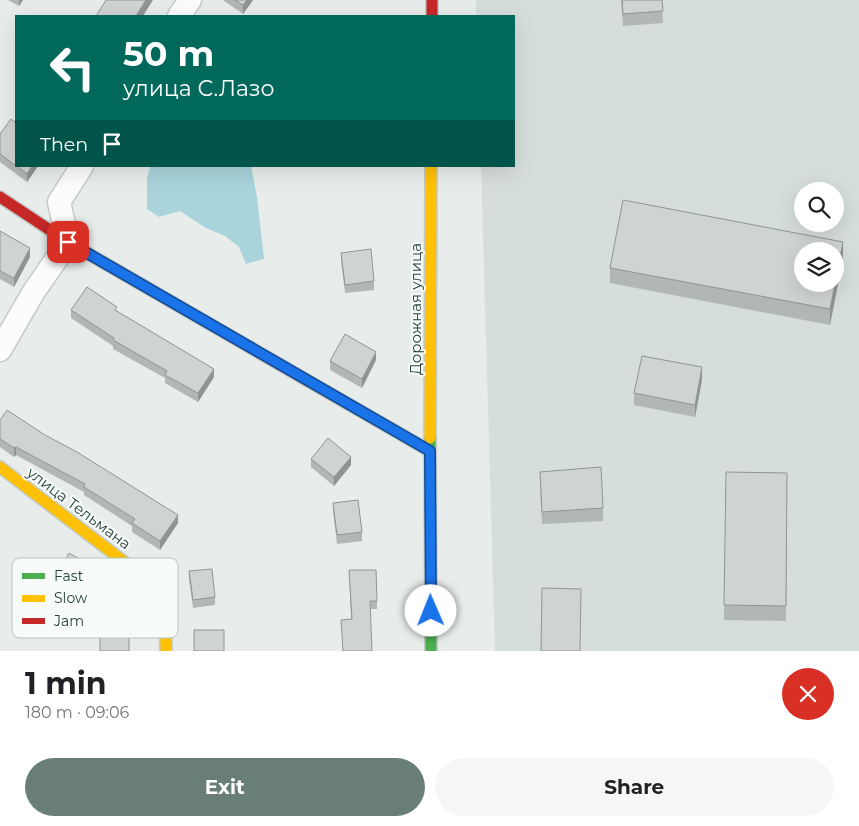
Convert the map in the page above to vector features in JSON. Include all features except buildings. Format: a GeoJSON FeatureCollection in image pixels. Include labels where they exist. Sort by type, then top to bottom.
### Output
{"type":"FeatureCollection","features":[{"type":"Feature","properties":{"kind":"street"},"geometry":{"type":"LineString","coordinates":[[180,15],[190,0]]}},
{"type":"Feature","properties":{"kind":"street"},"geometry":{"type":"LineString","coordinates":[[432,0],[432,15]]}},
{"type":"Feature","properties":{"kind":"street"},"geometry":{"type":"LineString","coordinates":[[0,350],[33,293],[68,242],[59,202],[81,167]]}},
{"type":"Feature","properties":{"kind":"street","name":"Дорожная улица"},"geometry":{"type":"LineString","coordinates":[[431,167],[431,651]]}},
{"type":"Feature","properties":{"kind":"street"},"geometry":{"type":"LineString","coordinates":[[0,197],[68,242],[430,451]]}},
{"type":"Feature","properties":{"kind":"street","name":"улица Тельмана"},"geometry":{"type":"LineString","coordinates":[[0,467],[119,558]]}},
{"type":"Feature","properties":{"kind":"street","name":"улица Тельмана"},"geometry":{"type":"LineString","coordinates":[[166,638],[166,651]]}},
{"type":"Feature","properties":{"kind":"shaded area"},"geometry":{"type":"Polygon","coordinates":[[[476,0],[859,0],[859,651],[495,651],[481,167],[515,167],[515,15],[476,15],[476,0]]]}},
{"type":"Feature","properties":{"kind":"water"},"geometry":{"type":"Polygon","coordinates":[[[150,167],[251,167],[257,197],[264,259],[246,264],[239,247],[225,236],[206,228],[180,211],[159,217],[147,209],[147,179],[150,167]]]}},
{"type":"Feature","properties":{"kind":"traffic: fast"},"geometry":{"type":"LineString","coordinates":[[430,438],[431,651]]}},
{"type":"Feature","properties":{"kind":"traffic: slow"},"geometry":{"type":"LineString","coordinates":[[430,438],[431,167]]}},
{"type":"Feature","properties":{"kind":"traffic: slow"},"geometry":{"type":"LineString","coordinates":[[310,382],[430,451]]}},
{"type":"Feature","properties":{"kind":"traffic: slow"},"geometry":{"type":"LineString","coordinates":[[0,467],[119,558]]}},
{"type":"Feature","properties":{"kind":"traffic: slow"},"geometry":{"type":"LineString","coordinates":[[166,638],[166,651]]}},
{"type":"Feature","properties":{"kind":"traffic: jam"},"geometry":{"type":"LineString","coordinates":[[432,0],[432,15]]}},
{"type":"Feature","properties":{"kind":"traffic: jam"},"geometry":{"type":"LineString","coordinates":[[0,197],[68,242],[310,382]]}},
{"type":"Feature","properties":{"kind":"route"},"geometry":{"type":"LineString","coordinates":[[68,242],[430,451],[431,611]]}}]}
